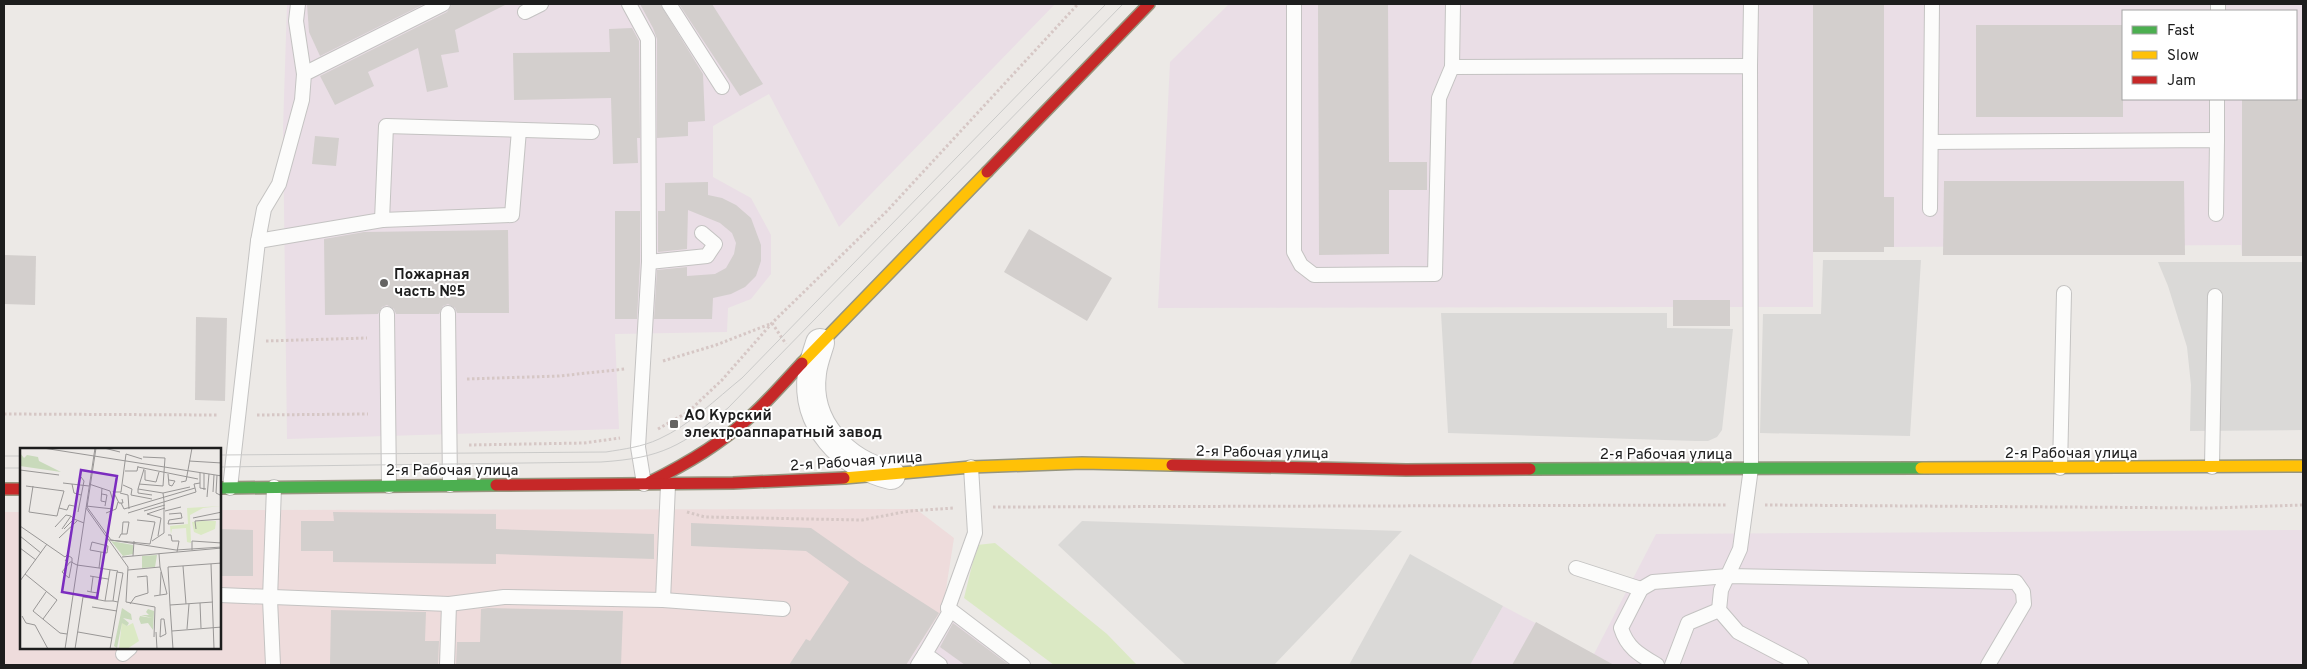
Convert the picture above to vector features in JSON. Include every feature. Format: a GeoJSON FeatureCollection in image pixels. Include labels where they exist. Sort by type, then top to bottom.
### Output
{"type":"FeatureCollection","features":[{"type":"Feature","properties":{"kind":"main road"},"geometry":{"type":"LineString","coordinates":[[644,484],[689,463],[729,435],[776,391],[820,343],[1149,4]]}},
{"type":"Feature","properties":{"kind":"main road","name":"2-я Рабочая улица"},"geometry":{"type":"LineString","coordinates":[[225,488],[668,485],[841,479],[971,467],[1082,463],[1406,470],[2303,466]]}},
{"type":"Feature","properties":{"kind":"main road"},"geometry":{"type":"LineString","coordinates":[[4,490],[20,489]]}},
{"type":"Feature","properties":{"kind":"street"},"geometry":{"type":"LineString","coordinates":[[820,343],[812,373],[812,383],[815,405],[822,427],[841,450],[858,463],[891,475]]}},
{"type":"Feature","properties":{"kind":"lane"},"geometry":{"type":"LineString","coordinates":[[225,488],[238,415],[258,241],[264,209],[279,184],[302,100],[304,74],[296,21],[298,4]]}},
{"type":"Feature","properties":{"kind":"lane"},"geometry":{"type":"LineString","coordinates":[[304,74],[443,4]]}},
{"type":"Feature","properties":{"kind":"lane"},"geometry":{"type":"LineString","coordinates":[[525,12],[541,4]]}},
{"type":"Feature","properties":{"kind":"lane"},"geometry":{"type":"LineString","coordinates":[[629,4],[648,39],[649,262],[638,435],[638,459],[644,484]]}},
{"type":"Feature","properties":{"kind":"lane"},"geometry":{"type":"LineString","coordinates":[[669,4],[722,87]]}},
{"type":"Feature","properties":{"kind":"lane"},"geometry":{"type":"LineString","coordinates":[[1294,4],[1294,252],[1300,265],[1314,275],[1435,274],[1439,98],[1452,67],[1453,4]]}},
{"type":"Feature","properties":{"kind":"lane"},"geometry":{"type":"LineString","coordinates":[[1751,4],[1751,468],[1740,549],[1721,590],[1719,610],[1738,632],[1802,665]]}},
{"type":"Feature","properties":{"kind":"lane"},"geometry":{"type":"LineString","coordinates":[[1930,209],[1932,4]]}},
{"type":"Feature","properties":{"kind":"lane"},"geometry":{"type":"LineString","coordinates":[[1452,67],[1750,66]]}},
{"type":"Feature","properties":{"kind":"lane"},"geometry":{"type":"LineString","coordinates":[[2216,214],[2217,100]]}},
{"type":"Feature","properties":{"kind":"lane"},"geometry":{"type":"LineString","coordinates":[[382,220],[386,126],[592,132]]}},
{"type":"Feature","properties":{"kind":"lane"},"geometry":{"type":"LineString","coordinates":[[258,241],[382,220],[512,216],[519,130]]}},
{"type":"Feature","properties":{"kind":"lane"},"geometry":{"type":"LineString","coordinates":[[1931,142],[2217,140]]}},
{"type":"Feature","properties":{"kind":"lane"},"geometry":{"type":"LineString","coordinates":[[649,262],[707,256],[714,244],[702,233]]}},
{"type":"Feature","properties":{"kind":"lane"},"geometry":{"type":"LineString","coordinates":[[2060,468],[2064,293]]}},
{"type":"Feature","properties":{"kind":"lane"},"geometry":{"type":"LineString","coordinates":[[2212,467],[2215,296]]}},
{"type":"Feature","properties":{"kind":"lane"},"geometry":{"type":"LineString","coordinates":[[387,314],[389,486]]}},
{"type":"Feature","properties":{"kind":"lane"},"geometry":{"type":"LineString","coordinates":[[448,314],[450,485]]}},
{"type":"Feature","properties":{"kind":"lane"},"geometry":{"type":"LineString","coordinates":[[940,665],[922,660],[949,614],[948,608],[975,533],[971,467]]}},
{"type":"Feature","properties":{"kind":"lane"},"geometry":{"type":"LineString","coordinates":[[663,600],[668,485]]}},
{"type":"Feature","properties":{"kind":"lane"},"geometry":{"type":"LineString","coordinates":[[273,665],[270,598],[274,487]]}},
{"type":"Feature","properties":{"kind":"lane"},"geometry":{"type":"LineString","coordinates":[[1576,568],[1642,589]]}},
{"type":"Feature","properties":{"kind":"lane"},"geometry":{"type":"LineString","coordinates":[[1657,665],[1637,654],[1625,641],[1621,628],[1642,589],[1654,582],[1728,576],[2016,582],[2023,592],[2024,604],[1988,665]]}},
{"type":"Feature","properties":{"kind":"lane"},"geometry":{"type":"LineString","coordinates":[[221,596],[449,604],[504,597],[663,600],[784,609]]}},
{"type":"Feature","properties":{"kind":"lane"},"geometry":{"type":"LineString","coordinates":[[447,665],[449,604]]}},
{"type":"Feature","properties":{"kind":"lane"},"geometry":{"type":"LineString","coordinates":[[948,608],[1023,665]]}},
{"type":"Feature","properties":{"kind":"lane"},"geometry":{"type":"LineString","coordinates":[[1672,665],[1688,623],[1719,610]]}},
{"type":"Feature","properties":{"kind":"path"},"geometry":{"type":"LineString","coordinates":[[449,445],[584,443],[638,435],[663,426],[688,412],[722,380],[772,323],[887,211],[1078,4]]}},
{"type":"Feature","properties":{"kind":"path"},"geometry":{"type":"LineString","coordinates":[[448,380],[559,376],[643,366],[716,345],[772,323]]}},
{"type":"Feature","properties":{"kind":"path"},"geometry":{"type":"LineString","coordinates":[[246,341],[388,337]]}},
{"type":"Feature","properties":{"kind":"path"},"geometry":{"type":"LineString","coordinates":[[4,414],[389,414]]}},
{"type":"Feature","properties":{"kind":"path"},"geometry":{"type":"LineString","coordinates":[[668,506],[705,517],[862,520],[909,511],[973,507],[1746,505],[2211,508],[2303,505]]}},
{"type":"Feature","properties":{"kind":"shaded area"},"geometry":{"type":"Polygon","coordinates":[[[287,4],[1055,4],[839,227],[769,94],[713,126],[713,177],[751,198],[771,235],[771,274],[751,299],[728,308],[727,332],[615,334],[619,429],[287,439],[283,129],[287,4]]]}},
{"type":"Feature","properties":{"kind":"shaded area"},"geometry":{"type":"Polygon","coordinates":[[[1229,4],[2303,4],[2303,256],[2242,256],[2241,245],[1884,247],[1884,252],[1813,252],[1813,307],[1730,307],[1730,300],[1673,300],[1673,307],[1158,308],[1170,62],[1229,4]]]}},
{"type":"Feature","properties":{"kind":"shaded area"},"geometry":{"type":"Polygon","coordinates":[[[1823,260],[1921,260],[1910,436],[1760,433],[1763,314],[1821,314],[1823,260]]]}},
{"type":"Feature","properties":{"kind":"shaded area"},"geometry":{"type":"Polygon","coordinates":[[[2158,262],[2303,262],[2303,430],[2190,431],[2191,385],[2187,347],[2168,286],[2158,262]]]}},
{"type":"Feature","properties":{"kind":"shaded area"},"geometry":{"type":"Polygon","coordinates":[[[1441,313],[1667,313],[1667,328],[1733,329],[1722,430],[1717,437],[1708,441],[1448,433],[1441,313]]]}},
{"type":"Feature","properties":{"kind":"shaded area"},"geometry":{"type":"Polygon","coordinates":[[[916,509],[954,538],[943,608],[906,665],[4,665],[4,512],[20,512],[20,649],[221,649],[221,510],[916,509]]]}},
{"type":"Feature","properties":{"kind":"shaded area"},"geometry":{"type":"Polygon","coordinates":[[[1082,521],[1402,531],[1274,665],[1186,665],[1058,545],[1082,521]]]}},
{"type":"Feature","properties":{"kind":"shaded area"},"geometry":{"type":"Polygon","coordinates":[[[2303,530],[2303,665],[1470,665],[1503,606],[1594,654],[1656,534],[2303,530]]]}},
{"type":"Feature","properties":{"kind":"shaded area"},"geometry":{"type":"Polygon","coordinates":[[[1410,554],[1503,606],[1470,665],[1349,665],[1410,554]]]}},
{"type":"Feature","properties":{"kind":"shaded area"},"geometry":{"type":"Polygon","coordinates":[[[943,608],[1016,665],[906,665],[943,608]]]}},
{"type":"Feature","properties":{"kind":"green space"},"geometry":{"type":"Polygon","coordinates":[[[995,543],[1107,634],[1137,665],[1054,665],[964,598],[977,545],[995,543]]]}},
{"type":"Feature","properties":{"kind":"building"},"geometry":{"type":"Polygon","coordinates":[[[307,4],[424,4],[320,56],[309,32],[307,4]]]}},
{"type":"Feature","properties":{"kind":"building"},"geometry":{"type":"Polygon","coordinates":[[[452,4],[507,4],[455,30],[459,52],[441,55],[448,87],[427,92],[418,48],[368,72],[374,86],[335,105],[320,76],[447,12],[452,4]]]}},
{"type":"Feature","properties":{"kind":"building"},"geometry":{"type":"Polygon","coordinates":[[[640,4],[660,4],[703,74],[705,121],[688,122],[688,136],[657,138],[657,39],[640,4]]]}},
{"type":"Feature","properties":{"kind":"building"},"geometry":{"type":"Polygon","coordinates":[[[679,4],[712,4],[763,84],[740,96],[679,4]]]}},
{"type":"Feature","properties":{"kind":"building"},"geometry":{"type":"Polygon","coordinates":[[[1318,4],[1388,4],[1389,162],[1427,162],[1427,190],[1389,190],[1389,254],[1319,255],[1318,4]]]}},
{"type":"Feature","properties":{"kind":"building"},"geometry":{"type":"Polygon","coordinates":[[[1813,4],[1884,4],[1884,197],[1894,197],[1894,247],[1884,247],[1884,252],[1813,252],[1813,4]]]}},
{"type":"Feature","properties":{"kind":"building"},"geometry":{"type":"Polygon","coordinates":[[[1976,25],[2122,25],[2123,117],[1976,117],[1976,25]]]}},
{"type":"Feature","properties":{"kind":"building"},"geometry":{"type":"Polygon","coordinates":[[[632,28],[639,41],[640,138],[637,138],[638,163],[613,164],[611,98],[514,100],[513,53],[610,52],[609,29],[632,28]]]}},
{"type":"Feature","properties":{"kind":"building"},"geometry":{"type":"Polygon","coordinates":[[[2303,99],[2303,256],[2242,256],[2242,100],[2303,99]]]}},
{"type":"Feature","properties":{"kind":"building"},"geometry":{"type":"Polygon","coordinates":[[[315,136],[339,138],[336,166],[312,164],[315,136]]]}},
{"type":"Feature","properties":{"kind":"building"},"geometry":{"type":"Polygon","coordinates":[[[1944,181],[2184,181],[2185,255],[1943,255],[1944,181]]]}},
{"type":"Feature","properties":{"kind":"building"},"geometry":{"type":"Polygon","coordinates":[[[708,182],[708,195],[722,198],[736,205],[751,218],[761,245],[761,261],[756,276],[745,287],[731,294],[713,298],[712,319],[654,319],[657,270],[687,267],[687,276],[715,274],[726,268],[734,254],[736,243],[732,233],[720,223],[688,210],[687,249],[658,252],[658,211],[665,211],[665,183],[708,182]]]}},
{"type":"Feature","properties":{"kind":"building"},"geometry":{"type":"Polygon","coordinates":[[[615,211],[640,211],[637,319],[615,319],[615,211]]]}},
{"type":"Feature","properties":{"kind":"building"},"geometry":{"type":"Polygon","coordinates":[[[1029,229],[1112,278],[1087,321],[1004,272],[1029,229]]]}},
{"type":"Feature","properties":{"kind":"building"},"geometry":{"type":"Polygon","coordinates":[[[508,230],[509,313],[457,313],[455,308],[448,304],[443,306],[439,314],[396,314],[394,309],[387,305],[382,307],[378,314],[325,315],[324,239],[364,232],[508,230]]]}},
{"type":"Feature","properties":{"kind":"building"},"geometry":{"type":"Polygon","coordinates":[[[4,255],[36,256],[35,305],[4,304],[4,255]]]}},
{"type":"Feature","properties":{"kind":"building"},"geometry":{"type":"Polygon","coordinates":[[[1673,300],[1730,300],[1730,326],[1673,326],[1673,300]]]}},
{"type":"Feature","properties":{"kind":"building"},"geometry":{"type":"Polygon","coordinates":[[[196,317],[227,318],[225,401],[195,400],[196,317]]]}},
{"type":"Feature","properties":{"kind":"building"},"geometry":{"type":"Polygon","coordinates":[[[333,512],[496,514],[496,529],[654,534],[654,559],[496,554],[496,564],[333,562],[333,551],[301,551],[301,521],[334,521],[333,512]]]}},
{"type":"Feature","properties":{"kind":"building"},"geometry":{"type":"Polygon","coordinates":[[[691,523],[811,528],[939,613],[906,665],[789,665],[806,639],[810,641],[849,582],[806,551],[691,546],[691,523]]]}},
{"type":"Feature","properties":{"kind":"building"},"geometry":{"type":"Polygon","coordinates":[[[221,529],[253,530],[253,576],[221,576],[221,529]]]}},
{"type":"Feature","properties":{"kind":"building"},"geometry":{"type":"Polygon","coordinates":[[[481,609],[623,611],[621,665],[456,665],[457,642],[480,642],[481,609]]]}},
{"type":"Feature","properties":{"kind":"building"},"geometry":{"type":"Polygon","coordinates":[[[331,610],[426,612],[425,641],[439,641],[438,665],[330,665],[331,610]]]}},
{"type":"Feature","properties":{"kind":"building"},"geometry":{"type":"Polygon","coordinates":[[[1536,622],[1614,665],[1512,665],[1536,622]]]}},
{"type":"Feature","properties":{"kind":"building"},"geometry":{"type":"Polygon","coordinates":[[[953,623],[1009,665],[965,665],[940,647],[953,623]]]}},
{"type":"Feature","properties":{"kind":"tram line"},"geometry":{"type":"LineString","coordinates":[[221,455],[606,452],[646,444],[659,439],[681,427],[742,378],[1106,4]]}},
{"type":"Feature","properties":{"kind":"tram line"},"geometry":{"type":"LineString","coordinates":[[221,467],[601,462],[656,453],[684,441],[728,408],[1123,4]]}},
{"type":"Feature","properties":{"kind":"tram line"},"geometry":{"type":"LineString","coordinates":[[4,456],[20,456]]}},
{"type":"Feature","properties":{"kind":"tram line"},"geometry":{"type":"LineString","coordinates":[[4,468],[20,468]]}},
{"type":"Feature","properties":{"kind":"traffic: fast"},"geometry":{"type":"LineString","coordinates":[[1530,469],[1921,468]]}},
{"type":"Feature","properties":{"kind":"traffic: fast"},"geometry":{"type":"LineString","coordinates":[[221,488],[496,485]]}},
{"type":"Feature","properties":{"kind":"traffic: slow"},"geometry":{"type":"LineString","coordinates":[[802,363],[987,172]]}},
{"type":"Feature","properties":{"kind":"traffic: slow"},"geometry":{"type":"LineString","coordinates":[[844,478],[971,467],[1082,463],[1172,465]]}},
{"type":"Feature","properties":{"kind":"traffic: slow"},"geometry":{"type":"LineString","coordinates":[[1921,468],[2303,466]]}},
{"type":"Feature","properties":{"kind":"traffic: jam"},"geometry":{"type":"LineString","coordinates":[[987,172],[1149,4]]}},
{"type":"Feature","properties":{"kind":"traffic: jam"},"geometry":{"type":"LineString","coordinates":[[650,482],[690,461],[728,436],[758,410],[802,363]]}},
{"type":"Feature","properties":{"kind":"traffic: jam"},"geometry":{"type":"LineString","coordinates":[[1172,465],[1406,470],[1530,469]]}},
{"type":"Feature","properties":{"kind":"traffic: jam"},"geometry":{"type":"LineString","coordinates":[[496,485],[733,483],[844,478]]}},
{"type":"Feature","properties":{"kind":"traffic: jam"},"geometry":{"type":"LineString","coordinates":[[4,489],[20,489]]}},
{"type":"Feature","properties":{"kind":"place","name":"Пожарная часть №5"},"geometry":{"type":"Point","coordinates":[384,283]}},
{"type":"Feature","properties":{"kind":"place","name":"АО Курский электроаппаратный завод"},"geometry":{"type":"Point","coordinates":[674,424]}}]}
